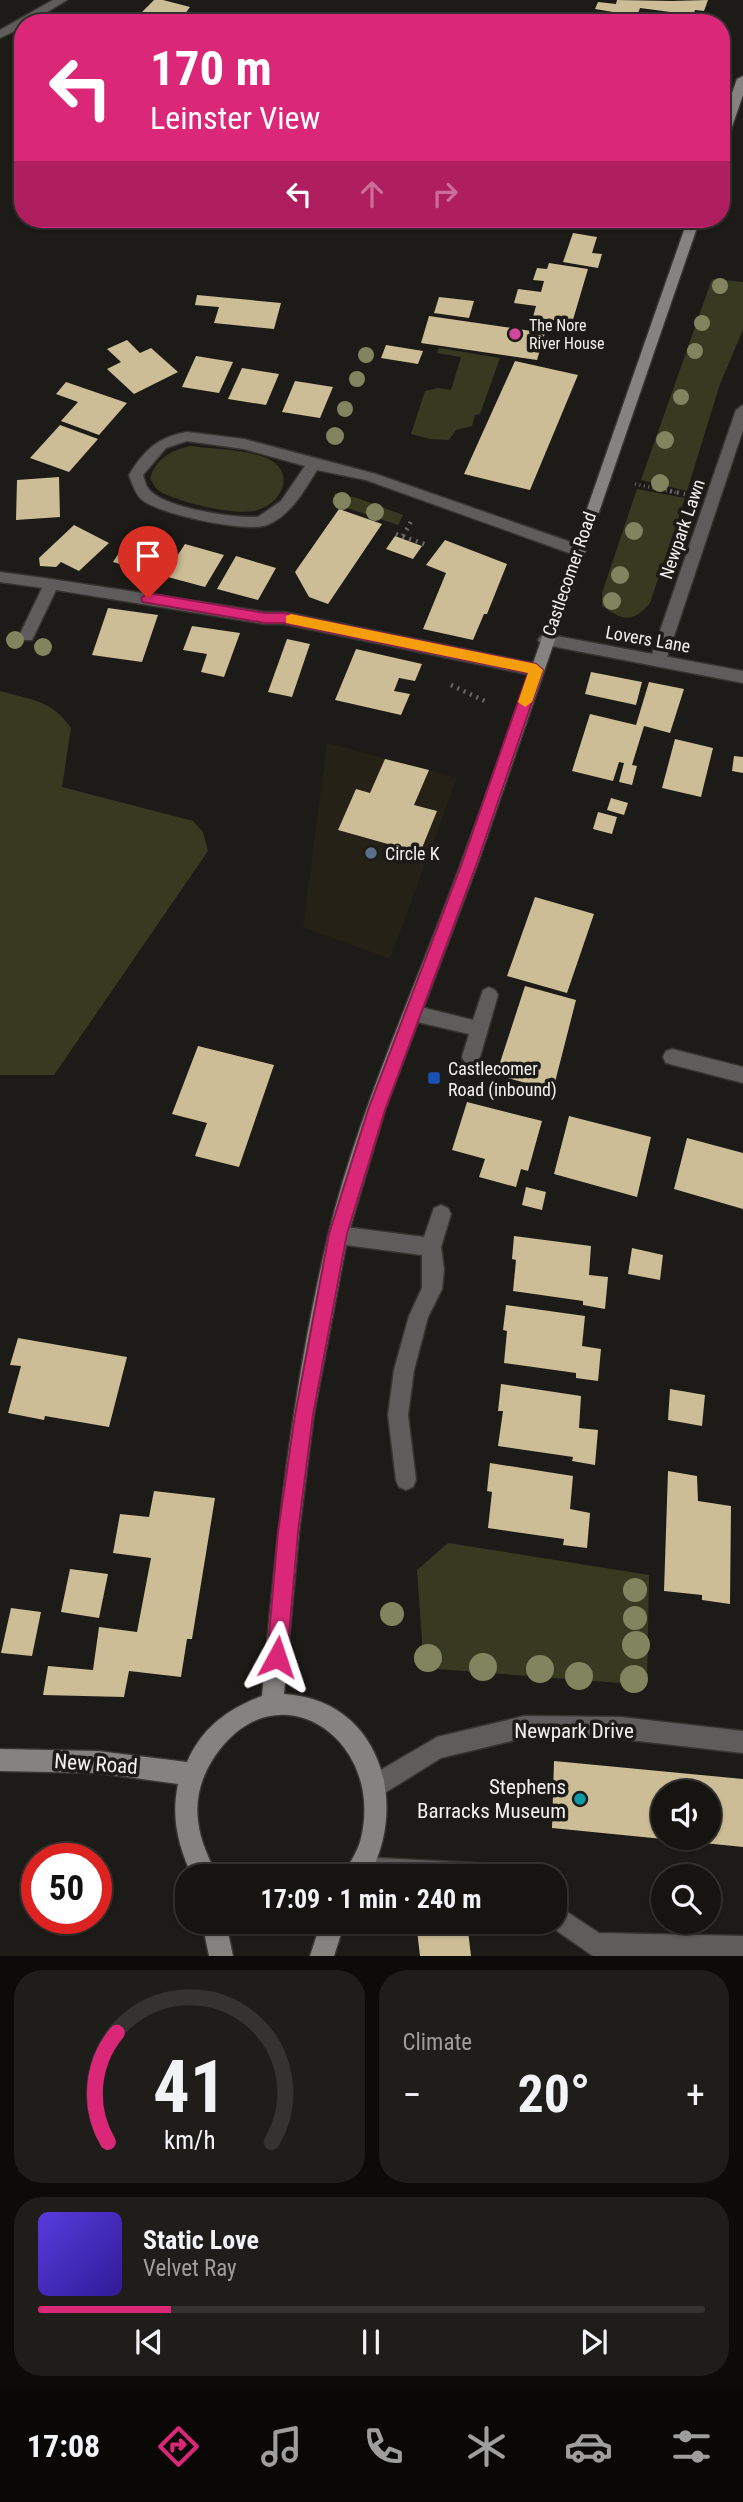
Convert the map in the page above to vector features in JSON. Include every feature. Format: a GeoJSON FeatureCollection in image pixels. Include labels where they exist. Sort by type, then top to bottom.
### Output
{"type":"FeatureCollection","features":[{"type":"Feature","properties":{"kind":"main road"},"geometry":{"type":"LineString","coordinates":[[730,116],[743,79]]}},
{"type":"Feature","properties":{"kind":"main road","name":"Castlecomer Road"},"geometry":{"type":"LineString","coordinates":[[272,1704],[288,1532],[304,1415],[338,1234],[376,1110],[470,863],[691,228]]}},
{"type":"Feature","properties":{"kind":"main road"},"geometry":{"type":"LineString","coordinates":[[199,1864],[187,1828],[186,1801],[192,1774],[202,1753],[216,1735],[233,1720],[272,1704],[300,1705],[326,1714],[348,1732],[365,1757],[375,1786],[377,1815],[372,1843],[362,1864]]}},
{"type":"Feature","properties":{"kind":"main road","name":"New Road"},"geometry":{"type":"LineString","coordinates":[[0,1760],[98,1762],[192,1774]]}},
{"type":"Feature","properties":{"kind":"main road"},"geometry":{"type":"LineString","coordinates":[[216,1934],[220,1956]]}},
{"type":"Feature","properties":{"kind":"main road"},"geometry":{"type":"LineString","coordinates":[[321,1956],[329,1934]]}},
{"type":"Feature","properties":{"kind":"street"},"geometry":{"type":"LineString","coordinates":[[37,14],[61,0]]}},
{"type":"Feature","properties":{"kind":"street","name":"Newpark Lawn"},"geometry":{"type":"LineString","coordinates":[[658,660],[743,410]]}},
{"type":"Feature","properties":{"kind":"street"},"geometry":{"type":"LineString","coordinates":[[320,466],[274,515],[258,522],[242,522],[169,506],[150,499],[140,488],[136,475],[145,459],[158,447],[174,439],[191,437],[263,447],[320,466],[368,476],[577,550]]}},
{"type":"Feature","properties":{"kind":"street"},"geometry":{"type":"LineString","coordinates":[[0,577],[265,618],[284,618],[536,670]]}},
{"type":"Feature","properties":{"kind":"street"},"geometry":{"type":"LineString","coordinates":[[27,636],[51,584]]}},
{"type":"Feature","properties":{"kind":"street","name":"Lovers Lane"},"geometry":{"type":"LineString","coordinates":[[546,640],[743,677]]}},
{"type":"Feature","properties":{"kind":"street"},"geometry":{"type":"LineString","coordinates":[[471,1057],[489,995]]}},
{"type":"Feature","properties":{"kind":"street"},"geometry":{"type":"LineString","coordinates":[[413,1013],[479,1029]]}},
{"type":"Feature","properties":{"kind":"street"},"geometry":{"type":"LineString","coordinates":[[672,1057],[743,1075]]}},
{"type":"Feature","properties":{"kind":"street"},"geometry":{"type":"LineString","coordinates":[[406,1480],[398,1415],[404,1370],[419,1316],[432,1289],[434,1270],[431,1247],[441,1214]]}},
{"type":"Feature","properties":{"kind":"street"},"geometry":{"type":"LineString","coordinates":[[338,1234],[431,1247]]}},
{"type":"Feature","properties":{"kind":"street","name":"Newpark Drive"},"geometry":{"type":"LineString","coordinates":[[375,1786],[437,1748],[524,1727],[621,1728],[743,1742]]}},
{"type":"Feature","properties":{"kind":"street"},"geometry":{"type":"LineString","coordinates":[[567,1926],[595,1950],[743,1948]]}},
{"type":"Feature","properties":{"kind":"path"},"geometry":{"type":"LineString","coordinates":[[635,484],[687,494]]}},
{"type":"Feature","properties":{"kind":"path"},"geometry":{"type":"LineString","coordinates":[[403,536],[415,514]]}},
{"type":"Feature","properties":{"kind":"path"},"geometry":{"type":"LineString","coordinates":[[396,534],[427,545]]}},
{"type":"Feature","properties":{"kind":"path"},"geometry":{"type":"LineString","coordinates":[[451,685],[489,703]]}},
{"type":"Feature","properties":{"kind":"shaded area","name":"Circle K"},"geometry":{"type":"Polygon","coordinates":[[[327,743],[457,778],[390,959],[303,927],[327,743]]]}},
{"type":"Feature","properties":{"kind":"green space"},"geometry":{"type":"Polygon","coordinates":[[[712,279],[743,282],[743,330],[720,384],[687,491],[641,480],[712,279]]]}},
{"type":"Feature","properties":{"kind":"green space"},"geometry":{"type":"Polygon","coordinates":[[[439,348],[500,358],[480,414],[475,415],[472,426],[456,430],[449,440],[411,434],[425,391],[438,388],[451,390],[461,357],[437,353],[439,348]]]}},
{"type":"Feature","properties":{"kind":"green space"},"geometry":{"type":"Polygon","coordinates":[[[190,446],[255,454],[274,462],[283,477],[280,492],[267,506],[249,512],[237,512],[193,504],[159,491],[150,478],[156,465],[170,453],[190,446]]]}},
{"type":"Feature","properties":{"kind":"green space"},"geometry":{"type":"Polygon","coordinates":[[[637,489],[685,498],[650,603],[638,614],[628,618],[616,615],[602,606],[602,593],[637,489]]]}},
{"type":"Feature","properties":{"kind":"green space"},"geometry":{"type":"Polygon","coordinates":[[[335,493],[403,515],[398,525],[332,503],[335,493]]]}},
{"type":"Feature","properties":{"kind":"green space"},"geometry":{"type":"Polygon","coordinates":[[[0,691],[48,706],[71,728],[62,787],[193,821],[203,832],[208,851],[54,1075],[0,1075],[0,691]]]}},
{"type":"Feature","properties":{"kind":"green space"},"geometry":{"type":"Polygon","coordinates":[[[448,1543],[649,1575],[647,1685],[424,1668],[417,1570],[448,1543]]]}},
{"type":"Feature","properties":{"kind":"building"},"geometry":{"type":"Polygon","coordinates":[[[154,0],[190,7],[185,14],[141,13],[154,0]]]}},
{"type":"Feature","properties":{"kind":"building"},"geometry":{"type":"Polygon","coordinates":[[[617,0],[708,0],[704,11],[695,10],[693,14],[640,8],[638,14],[625,14],[595,9],[598,2],[616,4],[617,0]]]}},
{"type":"Feature","properties":{"kind":"building"},"geometry":{"type":"Polygon","coordinates":[[[573,233],[597,237],[592,253],[602,254],[598,268],[563,262],[573,233]]]}},
{"type":"Feature","properties":{"kind":"building"},"geometry":{"type":"Polygon","coordinates":[[[549,263],[588,269],[572,323],[533,317],[536,306],[514,303],[518,289],[541,292],[544,281],[533,280],[537,268],[547,269],[549,263]]]}},
{"type":"Feature","properties":{"kind":"building"},"geometry":{"type":"Polygon","coordinates":[[[197,295],[281,303],[274,329],[214,323],[219,307],[195,305],[197,295]]]}},
{"type":"Feature","properties":{"kind":"building"},"geometry":{"type":"Polygon","coordinates":[[[439,297],[474,301],[469,318],[434,313],[439,297]]]}},
{"type":"Feature","properties":{"kind":"building"},"geometry":{"type":"Polygon","coordinates":[[[429,316],[545,333],[537,360],[421,343],[429,316]]]}},
{"type":"Feature","properties":{"kind":"building"},"geometry":{"type":"Polygon","coordinates":[[[127,340],[140,353],[151,348],[178,372],[134,394],[107,369],[121,362],[107,349],[127,340]]]}},
{"type":"Feature","properties":{"kind":"building"},"geometry":{"type":"Polygon","coordinates":[[[386,345],[423,351],[418,364],[381,358],[386,345]]]}},
{"type":"Feature","properties":{"kind":"building"},"geometry":{"type":"Polygon","coordinates":[[[196,356],[233,362],[219,393],[182,387],[196,356]]]}},
{"type":"Feature","properties":{"kind":"building"},"geometry":{"type":"Polygon","coordinates":[[[515,361],[578,375],[530,490],[464,474],[515,361]]]}},
{"type":"Feature","properties":{"kind":"building"},"geometry":{"type":"Polygon","coordinates":[[[242,368],[279,374],[266,405],[228,399],[242,368]]]}},
{"type":"Feature","properties":{"kind":"building"},"geometry":{"type":"Polygon","coordinates":[[[295,381],[333,387],[320,418],[282,412],[295,381]]]}},
{"type":"Feature","properties":{"kind":"building"},"geometry":{"type":"Polygon","coordinates":[[[66,382],[127,403],[99,435],[61,421],[78,402],[56,394],[66,382]]]}},
{"type":"Feature","properties":{"kind":"building"},"geometry":{"type":"Polygon","coordinates":[[[60,425],[98,439],[69,472],[30,458],[60,425]]]}},
{"type":"Feature","properties":{"kind":"building"},"geometry":{"type":"Polygon","coordinates":[[[59,477],[60,517],[16,520],[17,480],[59,477]]]}},
{"type":"Feature","properties":{"kind":"building"},"geometry":{"type":"Polygon","coordinates":[[[339,509],[382,524],[328,604],[309,597],[295,572],[339,509]]]}},
{"type":"Feature","properties":{"kind":"building"},"geometry":{"type":"Polygon","coordinates":[[[74,525],[109,543],[79,571],[61,562],[56,567],[40,566],[39,558],[74,525]]]}},
{"type":"Feature","properties":{"kind":"building"},"geometry":{"type":"Polygon","coordinates":[[[134,530],[173,541],[153,573],[113,562],[134,530]]]}},
{"type":"Feature","properties":{"kind":"building"},"geometry":{"type":"Polygon","coordinates":[[[395,536],[422,546],[413,559],[386,549],[395,536]]]}},
{"type":"Feature","properties":{"kind":"building"},"geometry":{"type":"Polygon","coordinates":[[[445,540],[507,564],[487,614],[484,614],[473,640],[423,629],[446,573],[426,565],[445,540]]]}},
{"type":"Feature","properties":{"kind":"building"},"geometry":{"type":"Polygon","coordinates":[[[185,544],[224,555],[205,587],[164,576],[185,544]]]}},
{"type":"Feature","properties":{"kind":"building"},"geometry":{"type":"Polygon","coordinates":[[[236,556],[276,568],[258,600],[217,589],[236,556]]]}},
{"type":"Feature","properties":{"kind":"building"},"geometry":{"type":"Polygon","coordinates":[[[108,608],[158,615],[142,662],[92,655],[108,608]]]}},
{"type":"Feature","properties":{"kind":"building"},"geometry":{"type":"Polygon","coordinates":[[[192,626],[240,633],[224,677],[201,672],[207,654],[183,650],[192,626]]]}},
{"type":"Feature","properties":{"kind":"building"},"geometry":{"type":"Polygon","coordinates":[[[287,639],[310,644],[292,697],[268,692],[287,639]]]}},
{"type":"Feature","properties":{"kind":"building"},"geometry":{"type":"Polygon","coordinates":[[[356,649],[422,664],[415,681],[399,678],[394,691],[410,694],[401,715],[335,700],[356,649]]]}},
{"type":"Feature","properties":{"kind":"building"},"geometry":{"type":"Polygon","coordinates":[[[591,672],[642,682],[636,705],[585,694],[591,672]]]}},
{"type":"Feature","properties":{"kind":"building"},"geometry":{"type":"Polygon","coordinates":[[[649,682],[684,689],[670,733],[644,726],[632,765],[637,766],[632,785],[619,782],[624,763],[619,762],[613,781],[572,771],[590,714],[636,725],[649,682]]]}},
{"type":"Feature","properties":{"kind":"building"},"geometry":{"type":"Polygon","coordinates":[[[675,739],[713,748],[701,797],[662,788],[675,739]]]}},
{"type":"Feature","properties":{"kind":"building"},"geometry":{"type":"Polygon","coordinates":[[[734,756],[743,757],[743,773],[732,771],[734,756]]]}},
{"type":"Feature","properties":{"kind":"building"},"geometry":{"type":"Polygon","coordinates":[[[385,759],[429,770],[414,805],[437,811],[420,853],[338,830],[356,789],[370,793],[385,759]]]}},
{"type":"Feature","properties":{"kind":"building"},"geometry":{"type":"Polygon","coordinates":[[[611,798],[628,803],[624,815],[607,810],[611,798]]]}},
{"type":"Feature","properties":{"kind":"building"},"geometry":{"type":"Polygon","coordinates":[[[598,812],[617,817],[612,834],[593,829],[598,812]]]}},
{"type":"Feature","properties":{"kind":"building"},"geometry":{"type":"Polygon","coordinates":[[[535,897],[594,914],[567,993],[507,976],[535,897]]]}},
{"type":"Feature","properties":{"kind":"building"},"geometry":{"type":"Polygon","coordinates":[[[525,986],[576,1000],[553,1090],[496,1075],[525,986]]]}},
{"type":"Feature","properties":{"kind":"building"},"geometry":{"type":"Polygon","coordinates":[[[198,1046],[274,1065],[239,1167],[195,1156],[207,1123],[172,1114],[198,1046]]]}},
{"type":"Feature","properties":{"kind":"building"},"geometry":{"type":"Polygon","coordinates":[[[467,1102],[542,1121],[528,1171],[521,1169],[516,1187],[479,1177],[485,1159],[452,1150],[467,1102]]]}},
{"type":"Feature","properties":{"kind":"building"},"geometry":{"type":"Polygon","coordinates":[[[569,1116],[651,1137],[637,1197],[554,1174],[569,1116]]]}},
{"type":"Feature","properties":{"kind":"building"},"geometry":{"type":"Polygon","coordinates":[[[687,1138],[743,1153],[743,1209],[674,1189],[687,1138]]]}},
{"type":"Feature","properties":{"kind":"building"},"geometry":{"type":"Polygon","coordinates":[[[526,1187],[546,1192],[542,1210],[522,1205],[526,1187]]]}},
{"type":"Feature","properties":{"kind":"building"},"geometry":{"type":"Polygon","coordinates":[[[514,1236],[591,1246],[589,1275],[608,1277],[605,1309],[583,1305],[583,1301],[513,1291],[516,1260],[512,1259],[514,1236]]]}},
{"type":"Feature","properties":{"kind":"building"},"geometry":{"type":"Polygon","coordinates":[[[632,1248],[663,1255],[660,1280],[628,1274],[632,1248]]]}},
{"type":"Feature","properties":{"kind":"building"},"geometry":{"type":"Polygon","coordinates":[[[506,1305],[585,1316],[582,1346],[601,1349],[598,1381],[576,1378],[576,1373],[504,1363],[507,1331],[503,1330],[506,1305]]]}},
{"type":"Feature","properties":{"kind":"building"},"geometry":{"type":"Polygon","coordinates":[[[18,1338],[127,1357],[109,1427],[45,1416],[44,1420],[8,1413],[21,1366],[10,1365],[18,1338]]]}},
{"type":"Feature","properties":{"kind":"building"},"geometry":{"type":"Polygon","coordinates":[[[501,1384],[581,1396],[579,1428],[598,1430],[595,1465],[572,1461],[573,1457],[498,1446],[503,1411],[498,1411],[501,1384]]]}},
{"type":"Feature","properties":{"kind":"building"},"geometry":{"type":"Polygon","coordinates":[[[670,1389],[705,1395],[702,1426],[668,1420],[670,1389]]]}},
{"type":"Feature","properties":{"kind":"building"},"geometry":{"type":"Polygon","coordinates":[[[490,1463],[573,1476],[570,1509],[590,1513],[587,1548],[563,1545],[564,1539],[488,1528],[492,1492],[487,1491],[490,1463]]]}},
{"type":"Feature","properties":{"kind":"building"},"geometry":{"type":"Polygon","coordinates":[[[668,1471],[697,1476],[698,1501],[731,1506],[730,1604],[702,1600],[702,1595],[664,1591],[668,1471]]]}},
{"type":"Feature","properties":{"kind":"building"},"geometry":{"type":"Polygon","coordinates":[[[154,1491],[215,1498],[192,1639],[187,1639],[181,1677],[129,1671],[124,1697],[43,1695],[48,1666],[93,1670],[99,1627],[137,1632],[151,1558],[113,1553],[120,1514],[149,1517],[154,1491]]]}},
{"type":"Feature","properties":{"kind":"building"},"geometry":{"type":"Polygon","coordinates":[[[70,1569],[108,1574],[99,1618],[61,1612],[70,1569]]]}},
{"type":"Feature","properties":{"kind":"building"},"geometry":{"type":"Polygon","coordinates":[[[11,1608],[41,1612],[32,1656],[1,1653],[11,1608]]]}},
{"type":"Feature","properties":{"kind":"building"},"geometry":{"type":"Polygon","coordinates":[[[554,1761],[743,1779],[743,1847],[721,1845],[721,1780],[651,1780],[651,1838],[552,1828],[554,1761]]]}},
{"type":"Feature","properties":{"kind":"building"},"geometry":{"type":"Polygon","coordinates":[[[417,1934],[468,1934],[471,1956],[420,1956],[417,1934]]]}},
{"type":"Feature","properties":{"kind":"slow traffic"},"geometry":{"type":"LineString","coordinates":[[291,619],[536,670],[525,702]]}},
{"type":"Feature","properties":{"kind":"place","name":"The Nore River House"},"geometry":{"type":"Point","coordinates":[515,334]}},
{"type":"Feature","properties":{"kind":"place","name":"Circle K"},"geometry":{"type":"Point","coordinates":[371,853]}},
{"type":"Feature","properties":{"kind":"place","name":"Castlecomer Road (inbound)"},"geometry":{"type":"Point","coordinates":[434,1078]}},
{"type":"Feature","properties":{"kind":"place","name":"Stephens Barracks Museum"},"geometry":{"type":"Point","coordinates":[580,1799]}},
{"type":"Feature","properties":{"kind":"route"},"geometry":{"type":"LineString","coordinates":[[148,598],[265,618],[284,618],[536,670],[470,863],[376,1110],[338,1234],[304,1415],[288,1532],[277,1657]]}}]}
